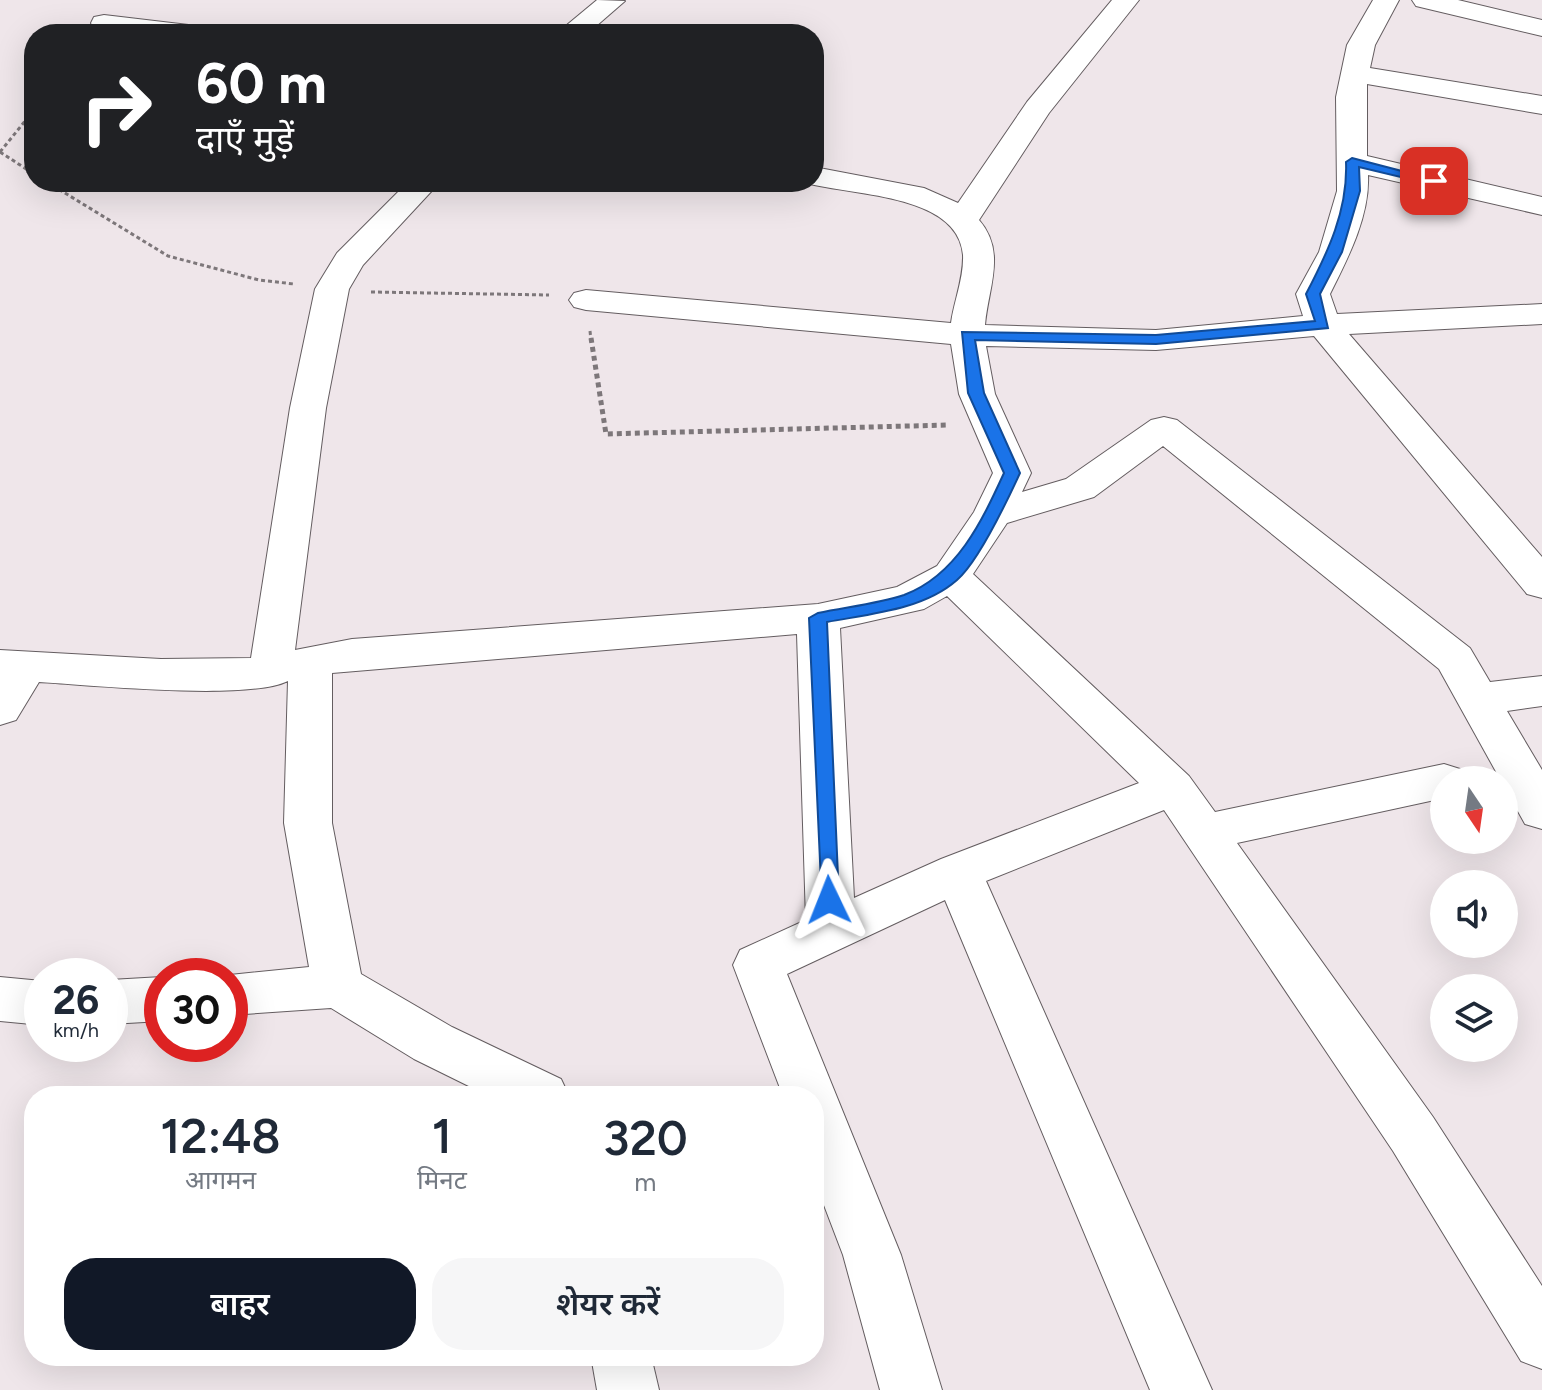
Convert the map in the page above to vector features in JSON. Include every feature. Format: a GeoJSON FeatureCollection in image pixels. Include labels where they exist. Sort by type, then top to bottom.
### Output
{"type":"FeatureCollection","features":[{"type":"Feature","properties":{"kind":"street"},"geometry":{"type":"LineString","coordinates":[[964,218],[1037,108],[1126,0]]}},
{"type":"Feature","properties":{"kind":"street"},"geometry":{"type":"LineString","coordinates":[[1386,0],[1361,45],[1350,97],[1353,191],[1335,252],[1313,294],[1323,325],[1542,584]]}},
{"type":"Feature","properties":{"kind":"street"},"geometry":{"type":"LineString","coordinates":[[1425,0],[1542,28]]}},
{"type":"Feature","properties":{"kind":"street"},"geometry":{"type":"LineString","coordinates":[[583,24],[612,1]]}},
{"type":"Feature","properties":{"kind":"street"},"geometry":{"type":"LineString","coordinates":[[104,23],[112,24]]}},
{"type":"Feature","properties":{"kind":"street"},"geometry":{"type":"LineString","coordinates":[[1355,74],[1542,105]]}},
{"type":"Feature","properties":{"kind":"street"},"geometry":{"type":"LineString","coordinates":[[1352,162],[1542,206]]}},
{"type":"Feature","properties":{"kind":"street"},"geometry":{"type":"LineString","coordinates":[[0,709],[12,667],[161,674],[290,667],[352,654],[818,618],[909,599],[951,576],[993,514],[1012,473],[976,393],[967,335],[979,258],[977,239],[964,218],[945,206],[824,178]]}},
{"type":"Feature","properties":{"kind":"street"},"geometry":{"type":"LineString","coordinates":[[338,986],[308,823],[290,667],[308,408],[332,289],[349,260],[415,192]]}},
{"type":"Feature","properties":{"kind":"street"},"geometry":{"type":"LineString","coordinates":[[586,300],[967,335],[1156,340],[1323,325],[1542,314]]}},
{"type":"Feature","properties":{"kind":"street"},"geometry":{"type":"LineString","coordinates":[[993,514],[1080,488],[1164,428],[1455,659],[1516,766]]}},
{"type":"Feature","properties":{"kind":"street"},"geometry":{"type":"LineString","coordinates":[[951,576],[1173,788],[1413,1134],[1542,1340]]}},
{"type":"Feature","properties":{"kind":"street"},"geometry":{"type":"LineString","coordinates":[[818,618],[831,931]]}},
{"type":"Feature","properties":{"kind":"street"},"geometry":{"type":"LineString","coordinates":[[1478,699],[1542,691]]}},
{"type":"Feature","properties":{"kind":"street"},"geometry":{"type":"LineString","coordinates":[[1518,769],[1542,811]]}},
{"type":"Feature","properties":{"kind":"street"},"geometry":{"type":"LineString","coordinates":[[1204,832],[1430,784]]}},
{"type":"Feature","properties":{"kind":"street"},"geometry":{"type":"LineString","coordinates":[[806,1086],[758,965],[958,872],[1173,788]]}},
{"type":"Feature","properties":{"kind":"street"},"geometry":{"type":"LineString","coordinates":[[958,872],[1181,1390]]}},
{"type":"Feature","properties":{"kind":"street"},"geometry":{"type":"LineString","coordinates":[[248,993],[338,986],[433,1043],[521,1086]]}},
{"type":"Feature","properties":{"kind":"street"},"geometry":{"type":"LineString","coordinates":[[0,999],[24,1001]]}},
{"type":"Feature","properties":{"kind":"street"},"geometry":{"type":"LineString","coordinates":[[824,1133],[872,1255],[911,1390]]}},
{"type":"Feature","properties":{"kind":"street"},"geometry":{"type":"LineString","coordinates":[[623,1366],[628,1390]]}},
{"type":"Feature","properties":{"kind":"path"},"geometry":{"type":"LineString","coordinates":[[24,122],[0,152],[24,168]]}},
{"type":"Feature","properties":{"kind":"path"},"geometry":{"type":"LineString","coordinates":[[63,192],[168,256],[259,280],[385,294],[578,295],[586,300],[606,434],[992,424]]}},
{"type":"Feature","properties":{"kind":"route"},"geometry":{"type":"LineString","coordinates":[[829,900],[818,618],[909,599],[951,576],[993,514],[1012,473],[976,393],[967,335],[1156,340],[1323,325],[1313,294],[1335,252],[1353,191],[1352,162],[1434,181]]}}]}
